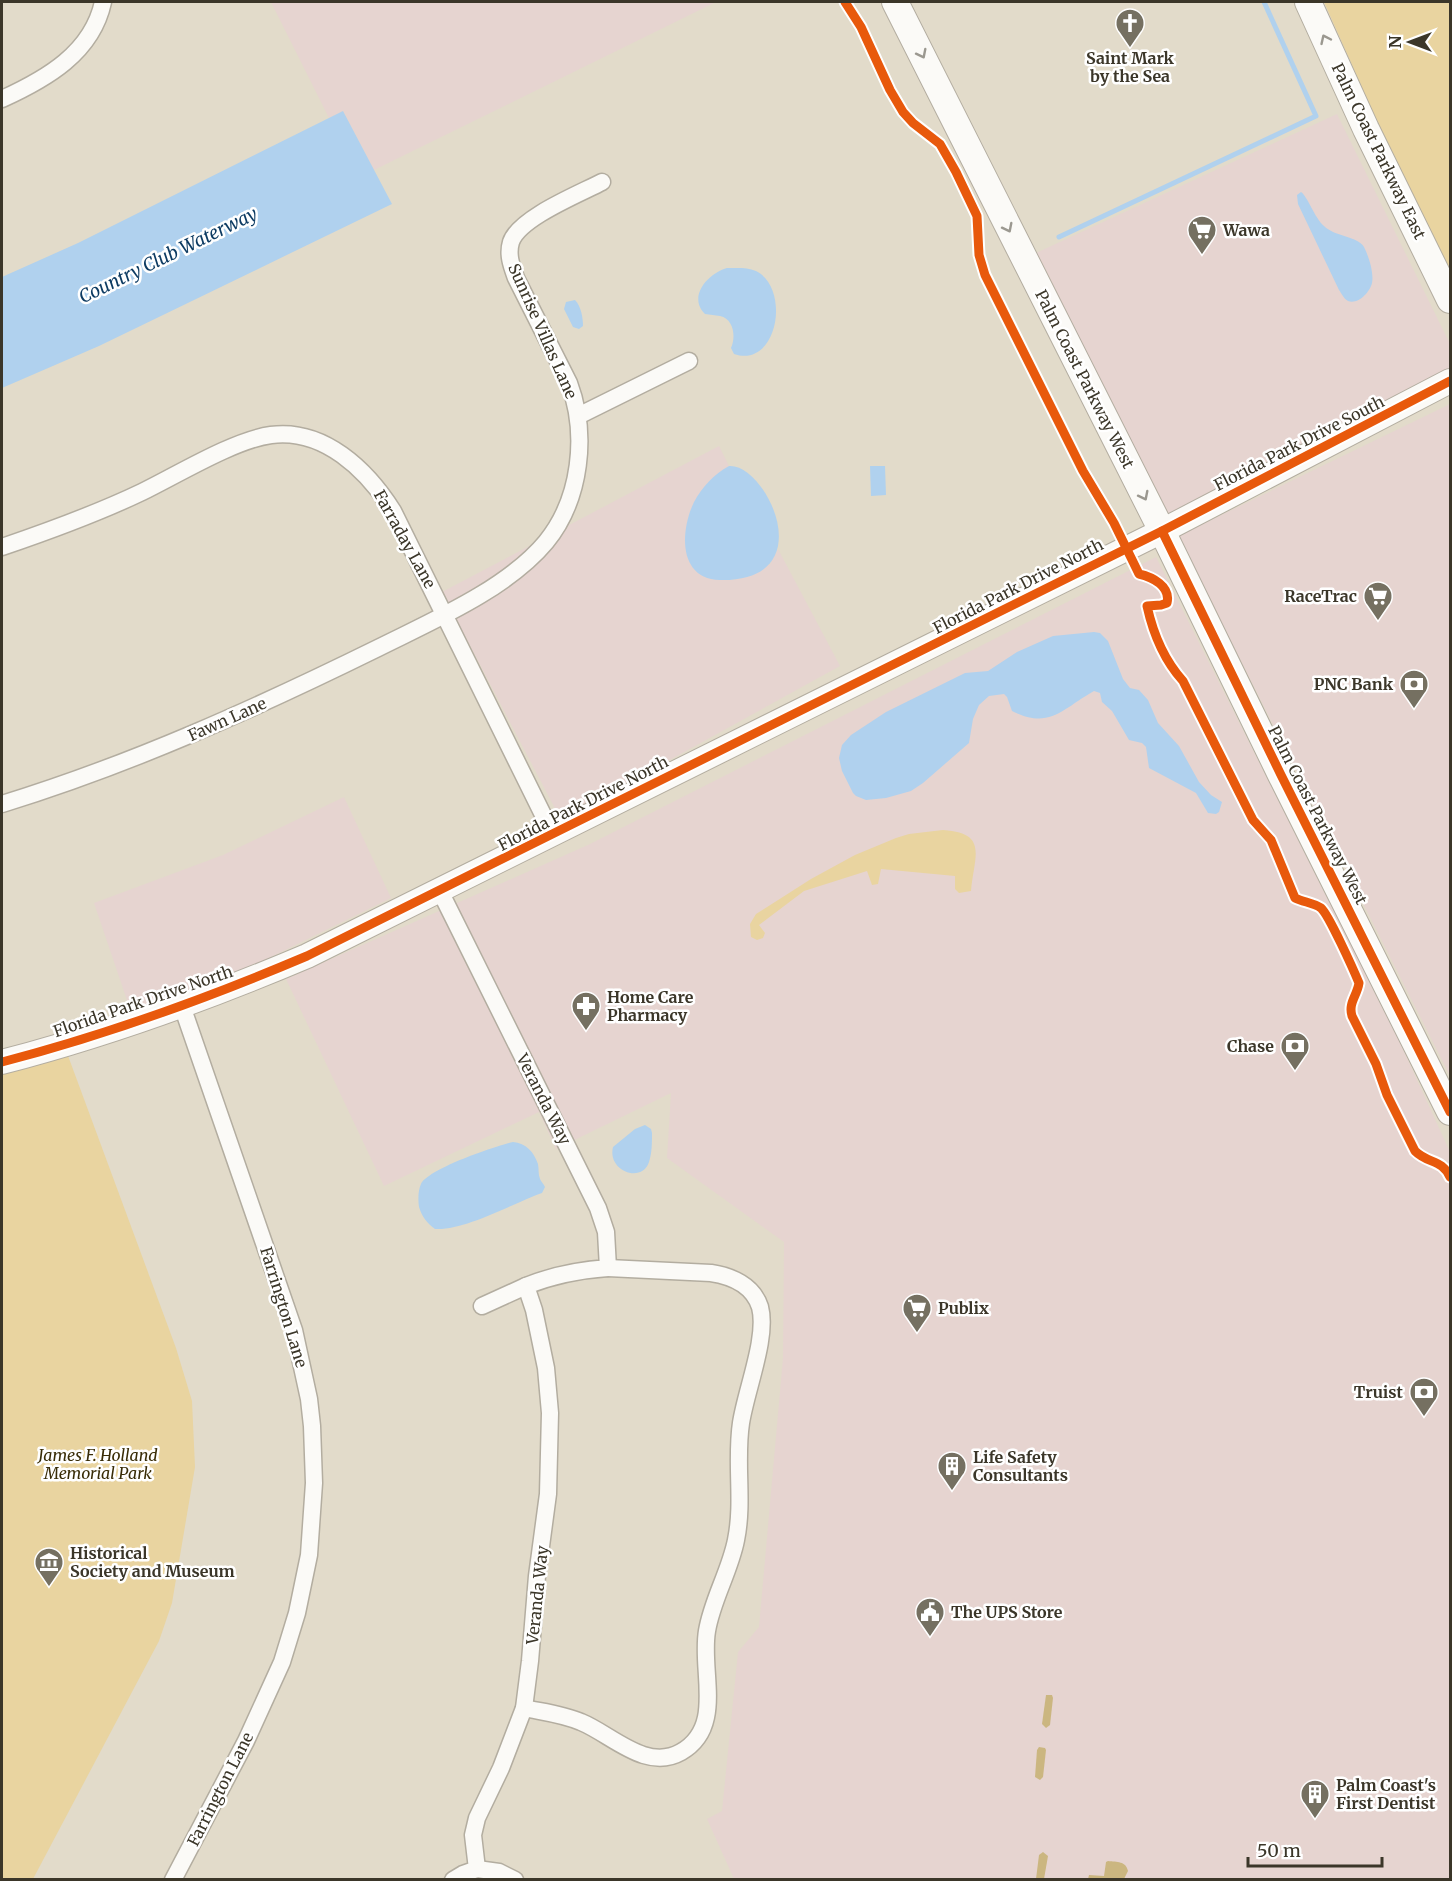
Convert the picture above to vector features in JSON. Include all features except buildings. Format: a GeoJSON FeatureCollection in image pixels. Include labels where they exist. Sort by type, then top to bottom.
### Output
{"type":"FeatureCollection","features":[{"type":"Feature","properties":{"kind":"main road","name":"Palm Coast Parkway West"},"geometry":{"type":"LineString","coordinates":[[895,2],[1162,531],[1450,1112]]}},
{"type":"Feature","properties":{"kind":"main road","name":"Palm Coast Parkway East"},"geometry":{"type":"LineString","coordinates":[[1308,2],[1366,129],[1450,300]]}},
{"type":"Feature","properties":{"kind":"street"},"geometry":{"type":"LineString","coordinates":[[2,99],[33,84],[68,60],[89,33],[103,2]]}},
{"type":"Feature","properties":{"kind":"street","name":"Sunrise Villas Lane"},"geometry":{"type":"LineString","coordinates":[[445,615],[522,565],[546,542],[557,527],[572,491],[580,448],[575,399],[513,270],[510,246],[517,232],[529,221],[602,183]]}},
{"type":"Feature","properties":{"kind":"street"},"geometry":{"type":"LineString","coordinates":[[578,416],[689,361]]}},
{"type":"Feature","properties":{"kind":"street","name":"Florida Park Drive South"},"geometry":{"type":"LineString","coordinates":[[1162,531],[1450,381]]}},
{"type":"Feature","properties":{"kind":"street","name":"Farraday Lane"},"geometry":{"type":"LineString","coordinates":[[2,547],[105,508],[245,443],[273,435],[291,435],[315,441],[334,450],[369,478],[393,511],[553,835]]}},
{"type":"Feature","properties":{"kind":"street","name":"Florida Park Drive North"},"geometry":{"type":"LineString","coordinates":[[2,1062],[101,1034],[182,1006],[308,956],[1162,531]]}},
{"type":"Feature","properties":{"kind":"street","name":"Fawn Lane"},"geometry":{"type":"LineString","coordinates":[[2,804],[100,771],[205,730],[292,691],[445,615]]}},
{"type":"Feature","properties":{"kind":"street","name":"Veranda Way"},"geometry":{"type":"LineString","coordinates":[[440,891],[598,1208],[606,1232],[608,1268]]}},
{"type":"Feature","properties":{"kind":"street","name":"Farrington Lane"},"geometry":{"type":"LineString","coordinates":[[173,1880],[246,1741],[282,1662],[297,1613],[309,1555],[314,1484],[311,1417],[294,1330],[182,1006]]}},
{"type":"Feature","properties":{"kind":"street"},"geometry":{"type":"LineString","coordinates":[[482,1306],[548,1277],[579,1270],[608,1268],[725,1275],[737,1280],[748,1289],[756,1297],[760,1307],[762,1331],[748,1386],[739,1440],[740,1496],[736,1540],[707,1630],[705,1657],[707,1716],[704,1727],[693,1743],[673,1755],[660,1757],[639,1754],[577,1720],[524,1708]]}},
{"type":"Feature","properties":{"kind":"street","name":"Veranda Way"},"geometry":{"type":"LineString","coordinates":[[477,1869],[473,1835],[477,1818],[501,1768],[524,1708],[548,1494],[550,1413],[546,1368],[534,1310],[526,1286]]}},
{"type":"Feature","properties":{"kind":"street"},"geometry":{"type":"LineString","coordinates":[[453,1880],[477,1869],[499,1872],[515,1880]]}},
{"type":"Feature","properties":{"kind":"shaded area"},"geometry":{"type":"Polygon","coordinates":[[[271,2],[716,2],[374,170],[343,111],[329,118],[271,2]]]}},
{"type":"Feature","properties":{"kind":"shaded area"},"geometry":{"type":"Polygon","coordinates":[[[1337,114],[1450,344],[1450,369],[1167,518],[1036,253],[1337,114]]]}},
{"type":"Feature","properties":{"kind":"shaded area"},"geometry":{"type":"Polygon","coordinates":[[[1450,404],[1450,1076],[1178,536],[1450,404]]]}},
{"type":"Feature","properties":{"kind":"shaded area"},"geometry":{"type":"Polygon","coordinates":[[[719,446],[729,466],[723,470],[733,580],[770,564],[778,549],[840,666],[561,820],[442,592],[719,446]]]}},
{"type":"Feature","properties":{"kind":"shaded area"},"geometry":{"type":"Polygon","coordinates":[[[1156,557],[1401,1045],[1450,1152],[1450,1879],[734,1879],[707,1819],[722,1811],[738,1652],[759,1627],[783,1358],[784,1242],[667,1158],[671,1093],[556,1149],[539,1112],[384,1186],[286,979],[590,844],[1156,557]]]}},
{"type":"Feature","properties":{"kind":"shaded area"},"geometry":{"type":"Polygon","coordinates":[[[344,797],[391,898],[257,964],[131,1012],[94,903],[223,855],[344,797]]]}},
{"type":"Feature","properties":{"kind":"shaded area"},"geometry":{"type":"Polygon","coordinates":[[[1046,1695],[1052,1695],[1053,1698],[1050,1725],[1046,1728],[1042,1724],[1046,1695]]]}},
{"type":"Feature","properties":{"kind":"shaded area"},"geometry":{"type":"Polygon","coordinates":[[[1039,1747],[1046,1750],[1043,1777],[1040,1780],[1035,1777],[1039,1747]]]}},
{"type":"Feature","properties":{"kind":"shaded area"},"geometry":{"type":"Polygon","coordinates":[[[1043,1852],[1048,1856],[1044,1879],[1036,1879],[1039,1855],[1043,1852]]]}},
{"type":"Feature","properties":{"kind":"shaded area"},"geometry":{"type":"Polygon","coordinates":[[[1108,1861],[1125,1865],[1128,1871],[1124,1879],[1088,1879],[1089,1875],[1104,1876],[1108,1861]]]}},
{"type":"Feature","properties":{"kind":"green space"},"geometry":{"type":"Polygon","coordinates":[[[1324,2],[1450,2],[1450,274],[1402,178],[1324,2]]]}},
{"type":"Feature","properties":{"kind":"green space"},"geometry":{"type":"Polygon","coordinates":[[[943,830],[958,832],[973,841],[976,857],[971,891],[959,893],[955,889],[955,876],[881,869],[878,884],[872,885],[867,871],[804,891],[759,925],[765,933],[763,938],[757,940],[751,937],[750,924],[756,914],[811,879],[855,855],[896,838],[943,830]]]}},
{"type":"Feature","properties":{"kind":"green space","name":"James F. Holland Memorial Park"},"geometry":{"type":"Polygon","coordinates":[[[67,1053],[176,1348],[192,1401],[195,1467],[172,1603],[159,1641],[33,1879],[2,1879],[2,1071],[67,1053]]]}},
{"type":"Feature","properties":{"kind":"water","name":"Country Club Waterway"},"geometry":{"type":"Polygon","coordinates":[[[343,111],[392,204],[99,346],[2,388],[2,277],[78,243],[343,111]]]}},
{"type":"Feature","properties":{"kind":"water"},"geometry":{"type":"Polygon","coordinates":[[[1301,192],[1324,226],[1361,243],[1364,247],[1371,265],[1372,283],[1363,297],[1356,301],[1348,301],[1339,290],[1298,204],[1297,195],[1301,192]]]}},
{"type":"Feature","properties":{"kind":"water"},"geometry":{"type":"Polygon","coordinates":[[[727,268],[746,268],[756,271],[767,280],[774,293],[775,324],[770,339],[761,350],[749,355],[734,354],[731,348],[733,329],[731,325],[725,318],[705,314],[698,300],[702,286],[707,280],[727,268]]]}},
{"type":"Feature","properties":{"kind":"water"},"geometry":{"type":"Polygon","coordinates":[[[575,300],[583,319],[583,326],[579,329],[573,327],[564,309],[566,302],[575,300]]]}},
{"type":"Feature","properties":{"kind":"water"},"geometry":{"type":"Polygon","coordinates":[[[729,466],[744,470],[758,483],[770,501],[777,523],[778,544],[770,563],[752,576],[720,580],[706,578],[690,563],[686,552],[686,526],[697,496],[713,477],[729,466]]]}},
{"type":"Feature","properties":{"kind":"water"},"geometry":{"type":"Polygon","coordinates":[[[870,466],[885,466],[886,495],[871,496],[870,466]]]}},
{"type":"Feature","properties":{"kind":"water"},"geometry":{"type":"Polygon","coordinates":[[[1100,633],[1108,641],[1123,679],[1130,688],[1139,690],[1148,700],[1158,723],[1179,746],[1199,782],[1211,795],[1222,802],[1219,812],[1208,813],[1196,793],[1149,768],[1146,747],[1142,743],[1129,740],[1112,711],[1102,702],[1100,693],[1094,691],[1064,710],[1046,718],[1025,716],[1012,711],[1004,694],[989,696],[979,705],[973,719],[969,743],[923,783],[911,791],[886,798],[866,800],[853,793],[842,771],[839,758],[842,745],[851,735],[886,712],[965,673],[988,671],[1017,652],[1053,636],[1100,633]]]}},
{"type":"Feature","properties":{"kind":"water"},"geometry":{"type":"Polygon","coordinates":[[[645,1125],[651,1129],[652,1133],[649,1162],[640,1172],[626,1172],[615,1163],[613,1147],[635,1129],[645,1125]]]}},
{"type":"Feature","properties":{"kind":"water"},"geometry":{"type":"Polygon","coordinates":[[[513,1142],[526,1146],[534,1156],[538,1164],[540,1179],[545,1187],[542,1193],[460,1226],[435,1229],[427,1222],[420,1211],[418,1201],[420,1186],[426,1178],[448,1165],[513,1142]]]}},
{"type":"Feature","properties":{"kind":"waterway"},"geometry":{"type":"LineString","coordinates":[[1059,237],[1316,116],[1264,2]]}},
{"type":"Feature","properties":{"kind":"cycle path"},"geometry":{"type":"LineString","coordinates":[[845,2],[861,27],[890,90],[903,112],[940,144],[956,172],[977,216],[979,255],[985,275],[1083,471],[1114,523],[1139,574],[1155,580],[1166,592],[1167,603],[1147,606],[1160,646],[1183,681],[1253,820],[1271,840],[1295,898],[1321,908],[1335,932],[1359,983],[1352,1003],[1352,1016],[1415,1151],[1439,1164],[1450,1177]]}},
{"type":"Feature","properties":{"kind":"cycle path"},"geometry":{"type":"LineString","coordinates":[[2,1062],[156,1015],[307,956],[1162,531],[1450,381]]}},
{"type":"Feature","properties":{"kind":"cycle path"},"geometry":{"type":"LineString","coordinates":[[1162,531],[1450,1112]]}},
{"type":"Feature","properties":{"kind":"place","name":"Saint Mark by the Sea"},"geometry":{"type":"Point","coordinates":[1130,48]}},
{"type":"Feature","properties":{"kind":"place","name":"Wawa"},"geometry":{"type":"Point","coordinates":[1202,256]}},
{"type":"Feature","properties":{"kind":"place","name":"RaceTrac"},"geometry":{"type":"Point","coordinates":[1378,622]}},
{"type":"Feature","properties":{"kind":"place","name":"PNC Bank"},"geometry":{"type":"Point","coordinates":[1414,710]}},
{"type":"Feature","properties":{"kind":"place","name":"Home Care Pharmacy"},"geometry":{"type":"Point","coordinates":[586,1032]}},
{"type":"Feature","properties":{"kind":"place","name":"Chase"},"geometry":{"type":"Point","coordinates":[1295,1072]}},
{"type":"Feature","properties":{"kind":"place","name":"Publix"},"geometry":{"type":"Point","coordinates":[917,1334]}},
{"type":"Feature","properties":{"kind":"place","name":"Truist"},"geometry":{"type":"Point","coordinates":[1424,1418]}},
{"type":"Feature","properties":{"kind":"place","name":"Life Safety Consultants"},"geometry":{"type":"Point","coordinates":[952,1492]}},
{"type":"Feature","properties":{"kind":"place","name":"Historical Society and Museum"},"geometry":{"type":"Point","coordinates":[49,1588]}},
{"type":"Feature","properties":{"kind":"place","name":"The UPS Store"},"geometry":{"type":"Point","coordinates":[930,1638]}},
{"type":"Feature","properties":{"kind":"place","name":"Palm Coast's First Dentist"},"geometry":{"type":"Point","coordinates":[1315,1820]}}]}
